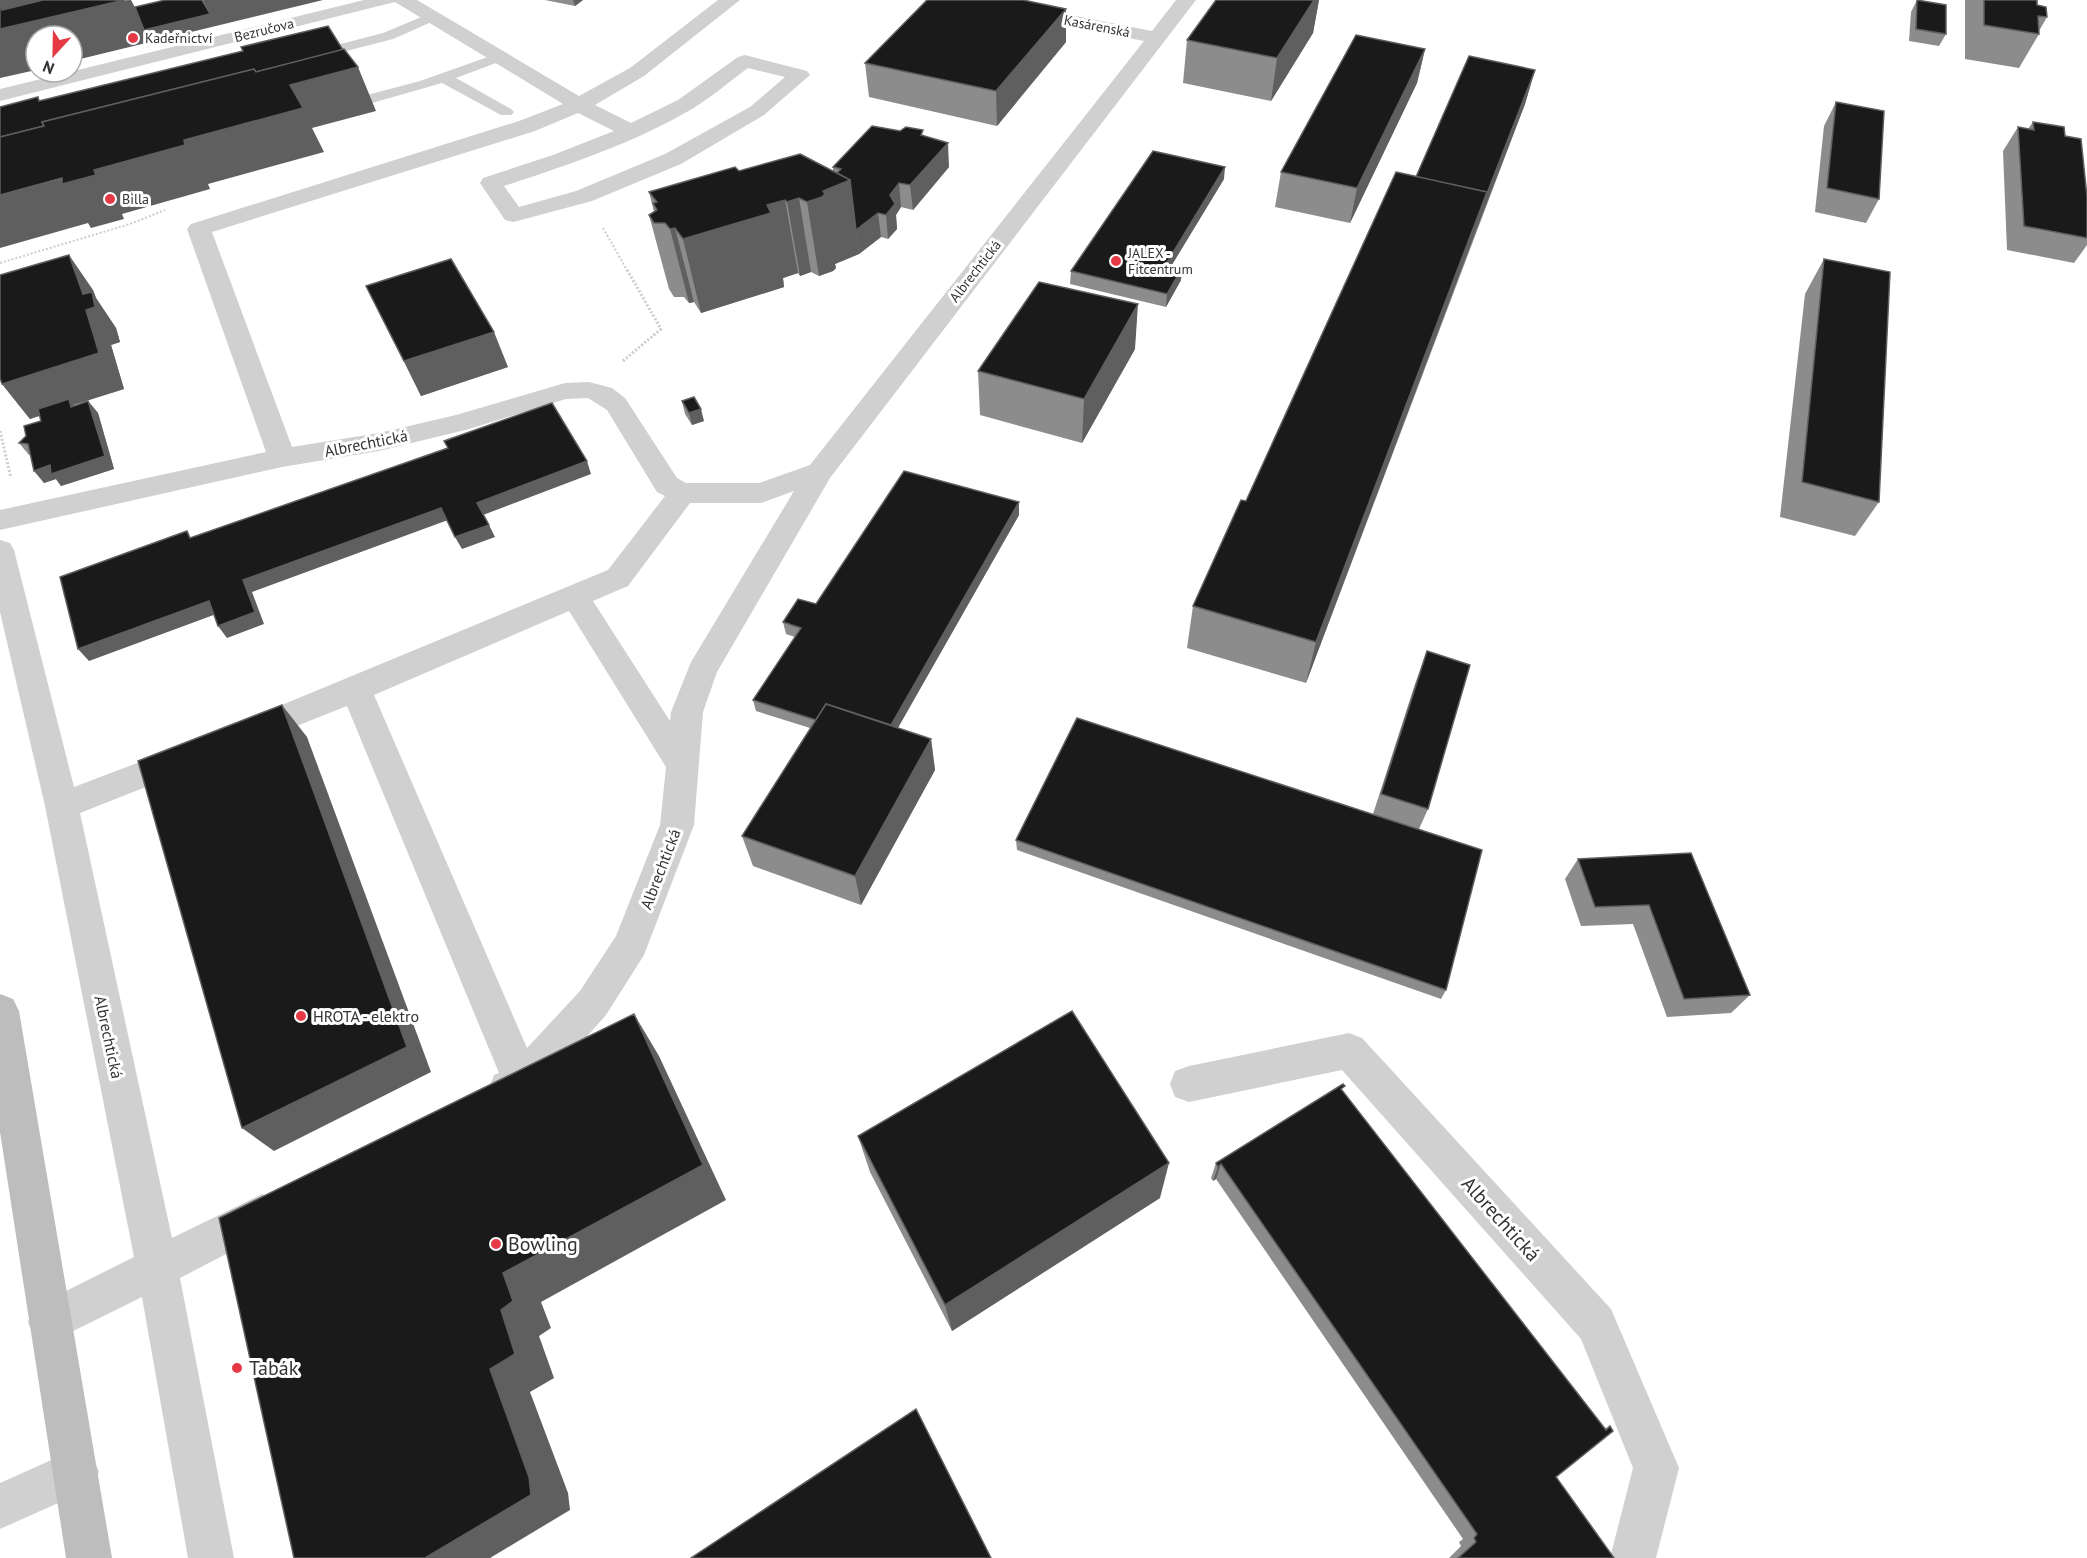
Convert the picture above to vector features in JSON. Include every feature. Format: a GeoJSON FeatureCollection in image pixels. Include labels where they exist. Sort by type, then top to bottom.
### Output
{"type":"FeatureCollection","features":[{"type":"Feature","properties":{"kind":"main road"},"geometry":{"type":"LineString","coordinates":[[0,1011],[89,1558]]}},
{"type":"Feature","properties":{"kind":"street","name":"Bezručova"},"geometry":{"type":"LineString","coordinates":[[0,95],[387,0]]}},
{"type":"Feature","properties":{"kind":"street"},"geometry":{"type":"LineString","coordinates":[[403,0],[579,105],[631,131]]}},
{"type":"Feature","properties":{"kind":"street"},"geometry":{"type":"LineString","coordinates":[[282,458],[199,229],[527,126],[579,105],[637,72],[730,0]]}},
{"type":"Feature","properties":{"kind":"street","name":"Kasárenská"},"geometry":{"type":"LineString","coordinates":[[965,0],[1158,38]]}},
{"type":"Feature","properties":{"kind":"street","name":"Kasárenská"},"geometry":{"type":"LineString","coordinates":[[1130,71],[1186,0]]}},
{"type":"Feature","properties":{"kind":"street"},"geometry":{"type":"LineString","coordinates":[[745,61],[800,75],[757,111],[674,159],[584,196],[513,214],[491,183],[561,160],[631,131],[685,104],[745,61]]}},
{"type":"Feature","properties":{"kind":"street","name":"Albrechtická"},"geometry":{"type":"LineString","coordinates":[[480,1102],[522,1081],[593,1003],[631,944],[677,825],[687,712],[702,670],[820,472],[1130,71]]}},
{"type":"Feature","properties":{"kind":"street"},"geometry":{"type":"LineString","coordinates":[[589,390],[603,394],[616,404],[667,485],[682,493],[761,494],[820,472]]}},
{"type":"Feature","properties":{"kind":"street","name":"Albrechtická"},"geometry":{"type":"LineString","coordinates":[[0,520],[282,458],[379,442],[460,423],[565,392],[589,390]]}},
{"type":"Feature","properties":{"kind":"street"},"geometry":{"type":"LineString","coordinates":[[62,806],[356,689],[618,578],[682,493]]}},
{"type":"Feature","properties":{"kind":"street","name":"Albrechtická"},"geometry":{"type":"LineString","coordinates":[[0,550],[62,806],[157,1267],[211,1558]]}},
{"type":"Feature","properties":{"kind":"street"},"geometry":{"type":"LineString","coordinates":[[575,596],[682,765]]}},
{"type":"Feature","properties":{"kind":"street"},"geometry":{"type":"LineString","coordinates":[[356,689],[522,1081]]}},
{"type":"Feature","properties":{"kind":"street","name":"Albrechtická"},"geometry":{"type":"LineString","coordinates":[[1189,1084],[1349,1051],[1596,1324],[1656,1468],[1633,1558]]}},
{"type":"Feature","properties":{"kind":"street"},"geometry":{"type":"LineString","coordinates":[[50,1322],[292,1198]]}},
{"type":"Feature","properties":{"kind":"street"},"geometry":{"type":"LineString","coordinates":[[0,1506],[76,1472]]}},
{"type":"Feature","properties":{"kind":"lane"},"geometry":{"type":"LineString","coordinates":[[302,58],[388,36],[431,16]]}},
{"type":"Feature","properties":{"kind":"lane"},"geometry":{"type":"LineString","coordinates":[[372,98],[443,77],[499,57]]}},
{"type":"Feature","properties":{"kind":"lane"},"geometry":{"type":"LineString","coordinates":[[443,77],[506,112]]}},
{"type":"Feature","properties":{"kind":"path"},"geometry":{"type":"LineString","coordinates":[[584,196],[661,329],[589,390]]}},
{"type":"Feature","properties":{"kind":"building"},"geometry":{"type":"Polygon","coordinates":[[[43,0],[124,0],[0,29],[0,3],[2,10],[43,0]]]}},
{"type":"Feature","properties":{"kind":"building"},"geometry":{"type":"Polygon","coordinates":[[[165,0],[202,0],[210,14],[144,30],[135,7],[165,0]]]}},
{"type":"Feature","properties":{"kind":"building"},"geometry":{"type":"Polygon","coordinates":[[[927,0],[1023,0],[1066,9],[996,91],[865,63],[927,0]]]}},
{"type":"Feature","properties":{"kind":"building"},"geometry":{"type":"Polygon","coordinates":[[[1216,0],[1314,0],[1277,58],[1187,40],[1216,0]]]}},
{"type":"Feature","properties":{"kind":"building"},"geometry":{"type":"Polygon","coordinates":[[[1917,0],[1946,5],[1946,34],[1916,29],[1917,0]]]}},
{"type":"Feature","properties":{"kind":"building"},"geometry":{"type":"Polygon","coordinates":[[[1984,0],[2037,0],[2037,5],[2046,7],[2047,17],[2038,16],[2039,34],[1984,25],[1984,0]]]}},
{"type":"Feature","properties":{"kind":"building"},"geometry":{"type":"Polygon","coordinates":[[[328,26],[343,50],[256,72],[254,69],[42,122],[44,126],[0,137],[0,107],[38,97],[39,101],[243,51],[241,47],[328,26]]]}},
{"type":"Feature","properties":{"kind":"building"},"geometry":{"type":"Polygon","coordinates":[[[1356,35],[1425,49],[1357,188],[1281,172],[1356,35]]]}},
{"type":"Feature","properties":{"kind":"building"},"geometry":{"type":"Polygon","coordinates":[[[344,49],[358,67],[290,85],[303,108],[184,140],[185,145],[94,170],[96,175],[62,184],[62,178],[0,195],[0,137],[44,126],[42,122],[344,49]]]}},
{"type":"Feature","properties":{"kind":"building"},"geometry":{"type":"Polygon","coordinates":[[[1469,56],[1535,70],[1484,201],[1487,192],[1416,177],[1469,56]]]}},
{"type":"Feature","properties":{"kind":"building"},"geometry":{"type":"Polygon","coordinates":[[[1836,102],[1884,111],[1879,199],[1827,188],[1836,102]]]}},
{"type":"Feature","properties":{"kind":"building"},"geometry":{"type":"Polygon","coordinates":[[[2033,122],[2064,127],[2065,136],[2081,139],[2087,197],[2087,238],[2024,226],[2018,127],[2034,130],[2033,122]]]}},
{"type":"Feature","properties":{"kind":"building"},"geometry":{"type":"Polygon","coordinates":[[[872,126],[900,131],[906,127],[923,130],[921,135],[948,143],[910,185],[899,183],[890,195],[895,204],[886,215],[878,213],[856,230],[850,180],[837,173],[841,169],[833,167],[872,126]]]}},
{"type":"Feature","properties":{"kind":"building"},"geometry":{"type":"Polygon","coordinates":[[[1153,151],[1225,167],[1166,264],[1182,268],[1167,294],[1071,271],[1153,151]]]}},
{"type":"Feature","properties":{"kind":"building"},"geometry":{"type":"Polygon","coordinates":[[[800,154],[850,180],[823,191],[825,194],[822,197],[807,202],[799,198],[767,205],[771,213],[683,239],[675,228],[670,229],[665,223],[654,223],[649,215],[657,210],[653,203],[657,202],[649,192],[735,167],[739,171],[800,154]]]}},
{"type":"Feature","properties":{"kind":"building"},"geometry":{"type":"Polygon","coordinates":[[[1396,172],[1487,192],[1316,642],[1193,606],[1241,500],[1246,501],[1396,172]]]}},
{"type":"Feature","properties":{"kind":"building"},"geometry":{"type":"Polygon","coordinates":[[[69,255],[83,294],[92,292],[95,307],[86,310],[99,353],[2,384],[0,378],[0,275],[69,255]]]}},
{"type":"Feature","properties":{"kind":"building"},"geometry":{"type":"Polygon","coordinates":[[[451,259],[494,332],[404,361],[366,286],[451,259]]]}},
{"type":"Feature","properties":{"kind":"building"},"geometry":{"type":"Polygon","coordinates":[[[1824,259],[1890,272],[1879,502],[1802,482],[1824,259]]]}},
{"type":"Feature","properties":{"kind":"building"},"geometry":{"type":"Polygon","coordinates":[[[1039,282],[1138,304],[1084,399],[978,371],[1039,282]]]}},
{"type":"Feature","properties":{"kind":"building"},"geometry":{"type":"Polygon","coordinates":[[[694,397],[701,409],[689,413],[682,401],[694,397]]]}},
{"type":"Feature","properties":{"kind":"building"},"geometry":{"type":"Polygon","coordinates":[[[69,399],[71,407],[88,401],[105,456],[51,474],[50,465],[34,471],[28,444],[19,443],[26,436],[24,426],[41,421],[38,409],[69,399]]]}},
{"type":"Feature","properties":{"kind":"building"},"geometry":{"type":"Polygon","coordinates":[[[552,403],[587,461],[477,503],[489,525],[455,537],[441,508],[243,580],[255,612],[218,626],[209,601],[78,649],[60,577],[187,531],[190,538],[448,448],[444,441],[552,403]]]}},
{"type":"Feature","properties":{"kind":"building"},"geometry":{"type":"Polygon","coordinates":[[[904,471],[1019,502],[891,725],[826,704],[816,720],[753,700],[801,628],[783,622],[798,599],[816,604],[904,471]]]}},
{"type":"Feature","properties":{"kind":"building"},"geometry":{"type":"Polygon","coordinates":[[[1427,651],[1470,665],[1428,809],[1381,794],[1427,651]]]}},
{"type":"Feature","properties":{"kind":"building"},"geometry":{"type":"Polygon","coordinates":[[[826,704],[931,739],[855,876],[742,836],[826,704]]]}},
{"type":"Feature","properties":{"kind":"building"},"geometry":{"type":"Polygon","coordinates":[[[282,705],[407,1047],[242,1128],[138,761],[282,705]]]}},
{"type":"Feature","properties":{"kind":"building"},"geometry":{"type":"Polygon","coordinates":[[[1077,718],[1482,850],[1446,990],[1016,840],[1077,718]]]}},
{"type":"Feature","properties":{"kind":"building"},"geometry":{"type":"Polygon","coordinates":[[[1691,853],[1750,995],[1684,999],[1649,905],[1595,907],[1578,859],[1691,853]]]}},
{"type":"Feature","properties":{"kind":"building"},"geometry":{"type":"Polygon","coordinates":[[[1072,1011],[1169,1163],[945,1305],[858,1136],[1072,1011]]]}},
{"type":"Feature","properties":{"kind":"building"},"geometry":{"type":"Polygon","coordinates":[[[634,1014],[703,1165],[503,1273],[513,1301],[501,1310],[515,1354],[490,1369],[529,1477],[531,1495],[425,1558],[294,1558],[219,1218],[634,1014]]]}},
{"type":"Feature","properties":{"kind":"building"},"geometry":{"type":"Polygon","coordinates":[[[1343,1084],[1345,1086],[1341,1089],[1606,1430],[1610,1426],[1613,1431],[1556,1477],[1614,1558],[1458,1558],[1476,1542],[1474,1538],[1477,1534],[1221,1164],[1218,1167],[1216,1163],[1343,1084]]]}},
{"type":"Feature","properties":{"kind":"building"},"geometry":{"type":"Polygon","coordinates":[[[916,1409],[991,1558],[691,1558],[916,1409]]]}},
{"type":"Feature","properties":{"kind":"place","name":"Kadeřnictví"},"geometry":{"type":"Point","coordinates":[133,38]}},
{"type":"Feature","properties":{"kind":"place","name":"Billa"},"geometry":{"type":"Point","coordinates":[110,199]}},
{"type":"Feature","properties":{"kind":"place","name":"JALEX - Fitcentrum"},"geometry":{"type":"Point","coordinates":[1116,261]}},
{"type":"Feature","properties":{"kind":"place","name":"HROTA - elektro"},"geometry":{"type":"Point","coordinates":[301,1016]}},
{"type":"Feature","properties":{"kind":"place","name":"Bowling"},"geometry":{"type":"Point","coordinates":[496,1244]}},
{"type":"Feature","properties":{"kind":"place","name":"Tabák"},"geometry":{"type":"Point","coordinates":[237,1368]}}]}
